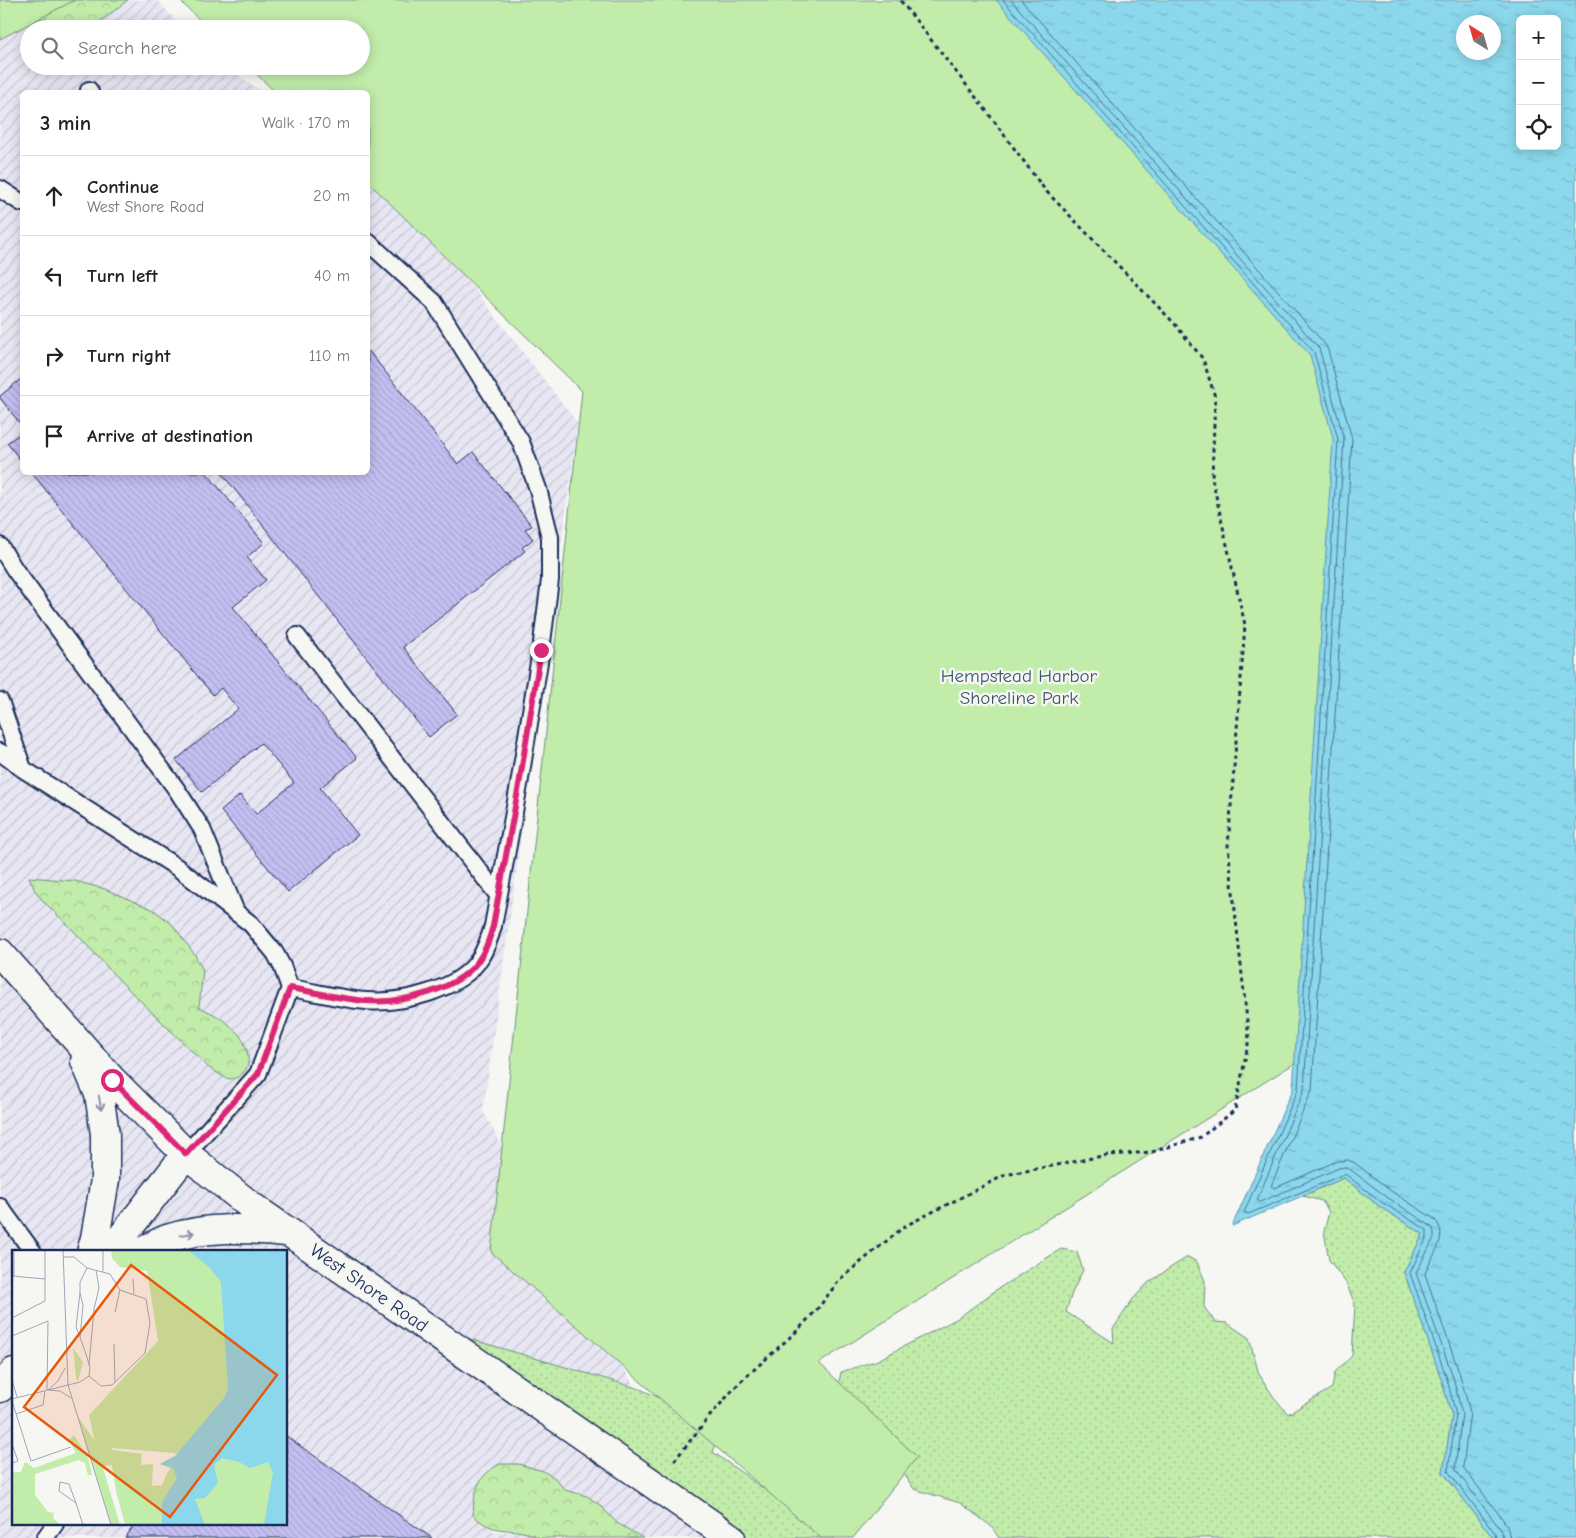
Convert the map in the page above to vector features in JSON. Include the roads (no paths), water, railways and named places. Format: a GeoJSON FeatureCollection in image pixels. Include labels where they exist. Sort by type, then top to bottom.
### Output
{"type":"FeatureCollection","features":[{"type":"Feature","properties":{"kind":"main road","name":"West Shore Road"},"geometry":{"type":"LineString","coordinates":[[0,953],[112,1080],[186,1154],[251,1206],[731,1538]]}},
{"type":"Feature","properties":{"kind":"main road"},"geometry":{"type":"LineString","coordinates":[[77,1041],[99,1094],[105,1134],[105,1180],[92,1250]]}},
{"type":"Feature","properties":{"kind":"main road"},"geometry":{"type":"LineString","coordinates":[[112,1250],[186,1154]]}},
{"type":"Feature","properties":{"kind":"main road"},"geometry":{"type":"LineString","coordinates":[[146,1250],[166,1240],[219,1229],[249,1228],[288,1232]]}},
{"type":"Feature","properties":{"kind":"main road"},"geometry":{"type":"LineString","coordinates":[[0,1388],[12,1374]]}},
{"type":"Feature","properties":{"kind":"lane"},"geometry":{"type":"LineString","coordinates":[[0,189],[20,201]]}},
{"type":"Feature","properties":{"kind":"lane"},"geometry":{"type":"LineString","coordinates":[[290,988],[367,1001],[396,1000],[422,995],[443,987],[468,972],[480,960],[490,935],[519,785],[541,650],[550,580],[550,537],[538,489],[520,442],[434,302],[370,244]]}},
{"type":"Feature","properties":{"kind":"lane"},"geometry":{"type":"LineString","coordinates":[[0,546],[15,570],[177,790],[202,829],[236,914]]}},
{"type":"Feature","properties":{"kind":"lane"},"geometry":{"type":"LineString","coordinates":[[296,636],[498,895]]}},
{"type":"Feature","properties":{"kind":"lane"},"geometry":{"type":"LineString","coordinates":[[0,701],[23,769]]}},
{"type":"Feature","properties":{"kind":"lane"},"geometry":{"type":"LineString","coordinates":[[0,752],[23,769],[178,868],[261,935],[276,953],[290,988],[258,1074],[186,1154]]}},
{"type":"Feature","properties":{"kind":"lane"},"geometry":{"type":"LineString","coordinates":[[0,1207],[32,1250]]}},
{"type":"Feature","properties":{"kind":"lane"},"geometry":{"type":"LineString","coordinates":[[45,1538],[54,1526]]}},
{"type":"Feature","properties":{"kind":"water"},"geometry":{"type":"Polygon","coordinates":[[[996,0],[1576,0],[1576,1538],[1493,1538],[1443,1472],[1452,1416],[1442,1381],[1404,1272],[1423,1234],[1380,1207],[1344,1178],[1232,1226],[1293,1089],[1333,438],[1310,355],[996,0]]]}},
{"type":"Feature","properties":{"kind":"park label","name":"Hempstead Harbor Shoreline Park"},"geometry":{"type":"Point","coordinates":[1019,687]}}]}
